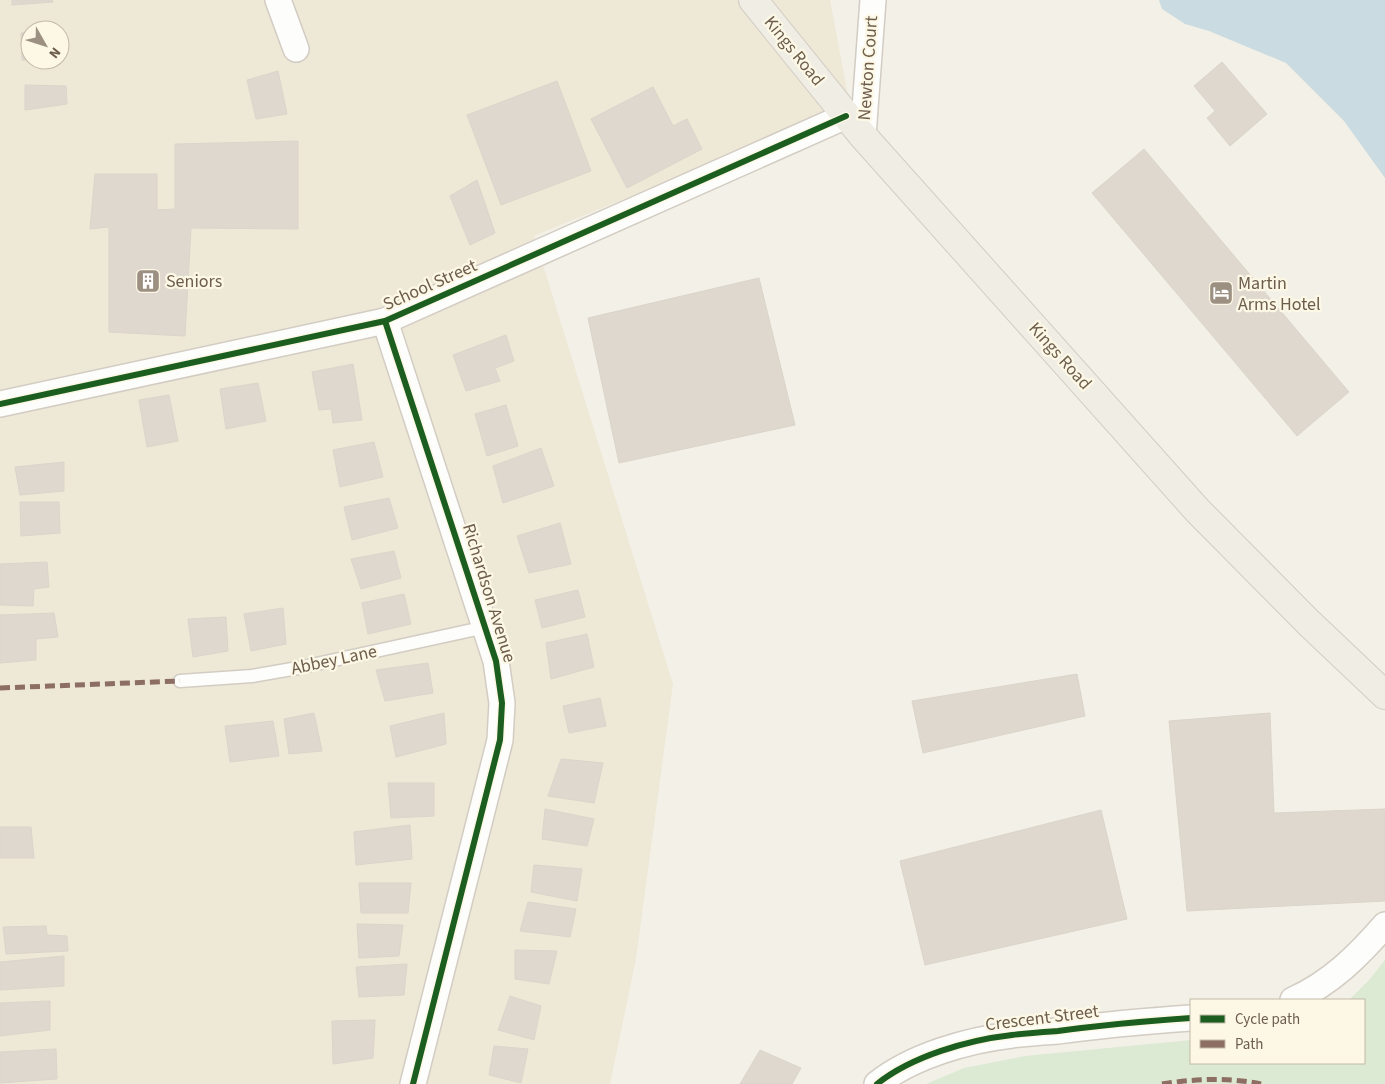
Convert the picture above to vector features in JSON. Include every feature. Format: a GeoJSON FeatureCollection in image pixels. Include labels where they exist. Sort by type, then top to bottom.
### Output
{"type":"FeatureCollection","features":[{"type":"Feature","properties":{"kind":"main road","name":"Kings Road"},"geometry":{"type":"LineString","coordinates":[[753,0],[855,126],[1198,511],[1308,622],[1385,696]]}},
{"type":"Feature","properties":{"kind":"street"},"geometry":{"type":"LineString","coordinates":[[278,0],[296,49]]}},
{"type":"Feature","properties":{"kind":"street","name":"Newton Court"},"geometry":{"type":"LineString","coordinates":[[855,126],[873,0]]}},
{"type":"Feature","properties":{"kind":"street","name":"School Street"},"geometry":{"type":"LineString","coordinates":[[0,404],[385,321],[855,126]]}},
{"type":"Feature","properties":{"kind":"street","name":"Richardson Avenue"},"geometry":{"type":"LineString","coordinates":[[385,321],[486,627],[500,681],[502,712],[500,740],[414,1084]]}},
{"type":"Feature","properties":{"kind":"street"},"geometry":{"type":"LineString","coordinates":[[1295,999],[1324,984],[1342,970],[1358,956],[1385,925]]}},
{"type":"Feature","properties":{"kind":"street","name":"Crescent Street"},"geometry":{"type":"LineString","coordinates":[[877,1084],[896,1071],[922,1059],[982,1040],[1135,1021],[1190,1018]]}},
{"type":"Feature","properties":{"kind":"lane","name":"Abbey Lane"},"geometry":{"type":"LineString","coordinates":[[180,681],[252,676],[298,668],[486,627]]}},
{"type":"Feature","properties":{"kind":"shaded area"},"geometry":{"type":"Polygon","coordinates":[[[0,0],[830,0],[850,106],[534,236],[673,684],[636,959],[610,1084],[0,1084],[0,0]]]}},
{"type":"Feature","properties":{"kind":"shaded area"},"geometry":{"type":"Polygon","coordinates":[[[1159,0],[1385,0],[1385,178],[1344,121],[1286,63],[1209,31],[1185,24],[1162,9],[1159,0]]]}},
{"type":"Feature","properties":{"kind":"green space"},"geometry":{"type":"Polygon","coordinates":[[[1385,960],[1385,1084],[926,1084],[964,1068],[1025,1056],[1190,1040],[1190,1064],[1365,1064],[1365,999],[1350,999],[1385,960]]]}},
{"type":"Feature","properties":{"kind":"building"},"geometry":{"type":"Polygon","coordinates":[[[12,0],[52,0],[53,2],[12,5],[12,0]]]}},
{"type":"Feature","properties":{"kind":"building"},"geometry":{"type":"Polygon","coordinates":[[[1222,62],[1267,114],[1230,146],[1207,118],[1215,111],[1194,86],[1222,62]]]}},
{"type":"Feature","properties":{"kind":"building"},"geometry":{"type":"Polygon","coordinates":[[[278,71],[287,114],[256,119],[247,80],[278,71]]]}},
{"type":"Feature","properties":{"kind":"building"},"geometry":{"type":"Polygon","coordinates":[[[557,81],[591,171],[501,205],[467,115],[557,81]]]}},
{"type":"Feature","properties":{"kind":"building"},"geometry":{"type":"Polygon","coordinates":[[[25,85],[66,86],[67,104],[25,110],[25,85]]]}},
{"type":"Feature","properties":{"kind":"building"},"geometry":{"type":"Polygon","coordinates":[[[653,87],[673,126],[687,119],[702,149],[627,188],[591,119],[653,87]]]}},
{"type":"Feature","properties":{"kind":"building","name":"Seniors"},"geometry":{"type":"Polygon","coordinates":[[[298,141],[298,229],[191,228],[185,336],[109,332],[109,227],[90,229],[95,174],[157,174],[157,210],[175,209],[175,144],[298,141]]]}},
{"type":"Feature","properties":{"kind":"building","name":"Martin Arms Hotel"},"geometry":{"type":"Polygon","coordinates":[[[1144,149],[1349,392],[1297,436],[1092,193],[1144,149]]]}},
{"type":"Feature","properties":{"kind":"building"},"geometry":{"type":"Polygon","coordinates":[[[477,180],[495,233],[470,245],[450,196],[477,180]]]}},
{"type":"Feature","properties":{"kind":"building"},"geometry":{"type":"Polygon","coordinates":[[[759,278],[795,425],[619,463],[588,318],[759,278]]]}},
{"type":"Feature","properties":{"kind":"building"},"geometry":{"type":"Polygon","coordinates":[[[506,335],[514,361],[495,368],[500,381],[466,391],[453,355],[506,335]]]}},
{"type":"Feature","properties":{"kind":"building"},"geometry":{"type":"Polygon","coordinates":[[[353,364],[362,420],[333,423],[331,409],[319,410],[312,372],[353,364]]]}},
{"type":"Feature","properties":{"kind":"building"},"geometry":{"type":"Polygon","coordinates":[[[258,383],[266,421],[226,429],[220,389],[258,383]]]}},
{"type":"Feature","properties":{"kind":"building"},"geometry":{"type":"Polygon","coordinates":[[[169,395],[178,441],[147,447],[139,400],[169,395]]]}},
{"type":"Feature","properties":{"kind":"building"},"geometry":{"type":"Polygon","coordinates":[[[506,405],[518,446],[487,456],[475,414],[506,405]]]}},
{"type":"Feature","properties":{"kind":"building"},"geometry":{"type":"Polygon","coordinates":[[[374,442],[383,477],[340,487],[333,450],[374,442]]]}},
{"type":"Feature","properties":{"kind":"building"},"geometry":{"type":"Polygon","coordinates":[[[541,448],[554,486],[503,503],[493,466],[541,448]]]}},
{"type":"Feature","properties":{"kind":"building"},"geometry":{"type":"Polygon","coordinates":[[[64,462],[64,491],[20,495],[15,467],[64,462]]]}},
{"type":"Feature","properties":{"kind":"building"},"geometry":{"type":"Polygon","coordinates":[[[389,498],[398,528],[352,540],[344,507],[389,498]]]}},
{"type":"Feature","properties":{"kind":"building"},"geometry":{"type":"Polygon","coordinates":[[[20,502],[59,502],[60,533],[21,536],[20,502]]]}},
{"type":"Feature","properties":{"kind":"building"},"geometry":{"type":"Polygon","coordinates":[[[560,523],[571,564],[529,573],[517,536],[560,523]]]}},
{"type":"Feature","properties":{"kind":"building"},"geometry":{"type":"Polygon","coordinates":[[[394,551],[401,578],[361,589],[351,559],[394,551]]]}},
{"type":"Feature","properties":{"kind":"building"},"geometry":{"type":"Polygon","coordinates":[[[47,562],[49,587],[34,589],[33,606],[0,605],[0,564],[47,562]]]}},
{"type":"Feature","properties":{"kind":"building"},"geometry":{"type":"Polygon","coordinates":[[[578,590],[585,617],[542,628],[535,600],[578,590]]]}},
{"type":"Feature","properties":{"kind":"building"},"geometry":{"type":"Polygon","coordinates":[[[404,594],[411,624],[368,634],[362,603],[404,594]]]}},
{"type":"Feature","properties":{"kind":"building"},"geometry":{"type":"Polygon","coordinates":[[[283,608],[286,644],[251,651],[244,614],[283,608]]]}},
{"type":"Feature","properties":{"kind":"building"},"geometry":{"type":"Polygon","coordinates":[[[54,613],[58,637],[36,639],[36,660],[0,663],[0,615],[54,613]]]}},
{"type":"Feature","properties":{"kind":"building"},"geometry":{"type":"Polygon","coordinates":[[[226,617],[228,651],[193,657],[188,619],[226,617]]]}},
{"type":"Feature","properties":{"kind":"building"},"geometry":{"type":"Polygon","coordinates":[[[587,634],[594,667],[551,679],[546,643],[587,634]]]}},
{"type":"Feature","properties":{"kind":"building"},"geometry":{"type":"Polygon","coordinates":[[[428,663],[433,693],[385,701],[376,670],[428,663]]]}},
{"type":"Feature","properties":{"kind":"building"},"geometry":{"type":"Polygon","coordinates":[[[1077,674],[1085,716],[923,753],[912,701],[1077,674]]]}},
{"type":"Feature","properties":{"kind":"building"},"geometry":{"type":"Polygon","coordinates":[[[600,698],[606,726],[569,733],[563,706],[600,698]]]}},
{"type":"Feature","properties":{"kind":"building"},"geometry":{"type":"Polygon","coordinates":[[[314,713],[322,751],[289,754],[284,719],[314,713]]]}},
{"type":"Feature","properties":{"kind":"building"},"geometry":{"type":"Polygon","coordinates":[[[444,713],[446,744],[396,757],[390,726],[444,713]]]}},
{"type":"Feature","properties":{"kind":"building"},"geometry":{"type":"Polygon","coordinates":[[[1270,713],[1274,813],[1385,809],[1385,901],[1187,911],[1169,721],[1270,713]]]}},
{"type":"Feature","properties":{"kind":"building"},"geometry":{"type":"Polygon","coordinates":[[[273,721],[279,756],[230,762],[225,726],[273,721]]]}},
{"type":"Feature","properties":{"kind":"building"},"geometry":{"type":"Polygon","coordinates":[[[561,759],[603,763],[594,803],[548,796],[561,759]]]}},
{"type":"Feature","properties":{"kind":"building"},"geometry":{"type":"Polygon","coordinates":[[[388,783],[434,783],[434,816],[391,818],[388,783]]]}},
{"type":"Feature","properties":{"kind":"building"},"geometry":{"type":"Polygon","coordinates":[[[545,809],[594,819],[587,846],[542,839],[545,809]]]}},
{"type":"Feature","properties":{"kind":"building"},"geometry":{"type":"Polygon","coordinates":[[[1101,810],[1127,919],[925,965],[900,861],[1101,810]]]}},
{"type":"Feature","properties":{"kind":"building"},"geometry":{"type":"Polygon","coordinates":[[[410,825],[412,859],[356,865],[354,832],[410,825]]]}},
{"type":"Feature","properties":{"kind":"building"},"geometry":{"type":"Polygon","coordinates":[[[0,827],[31,827],[34,858],[0,858],[0,827]]]}},
{"type":"Feature","properties":{"kind":"building"},"geometry":{"type":"Polygon","coordinates":[[[534,865],[582,869],[577,901],[531,892],[534,865]]]}},
{"type":"Feature","properties":{"kind":"building"},"geometry":{"type":"Polygon","coordinates":[[[359,883],[411,883],[408,913],[361,913],[359,883]]]}},
{"type":"Feature","properties":{"kind":"building"},"geometry":{"type":"Polygon","coordinates":[[[528,902],[576,909],[570,937],[520,931],[528,902]]]}},
{"type":"Feature","properties":{"kind":"building"},"geometry":{"type":"Polygon","coordinates":[[[357,924],[403,925],[399,956],[359,958],[357,924]]]}},
{"type":"Feature","properties":{"kind":"building"},"geometry":{"type":"Polygon","coordinates":[[[46,926],[47,935],[67,936],[68,951],[6,954],[3,927],[46,926]]]}},
{"type":"Feature","properties":{"kind":"building"},"geometry":{"type":"Polygon","coordinates":[[[515,950],[557,951],[549,984],[515,979],[515,950]]]}},
{"type":"Feature","properties":{"kind":"building"},"geometry":{"type":"Polygon","coordinates":[[[64,956],[64,986],[0,990],[0,962],[64,956]]]}},
{"type":"Feature","properties":{"kind":"building"},"geometry":{"type":"Polygon","coordinates":[[[407,964],[404,995],[359,997],[356,967],[407,964]]]}},
{"type":"Feature","properties":{"kind":"building"},"geometry":{"type":"Polygon","coordinates":[[[510,996],[541,1006],[534,1040],[498,1030],[510,996]]]}},
{"type":"Feature","properties":{"kind":"building"},"geometry":{"type":"Polygon","coordinates":[[[50,1001],[50,1030],[0,1036],[0,1003],[50,1001]]]}},
{"type":"Feature","properties":{"kind":"building"},"geometry":{"type":"Polygon","coordinates":[[[375,1020],[373,1058],[333,1064],[332,1021],[375,1020]]]}},
{"type":"Feature","properties":{"kind":"building"},"geometry":{"type":"Polygon","coordinates":[[[494,1046],[528,1049],[521,1083],[489,1075],[494,1046]]]}},
{"type":"Feature","properties":{"kind":"building"},"geometry":{"type":"Polygon","coordinates":[[[56,1049],[57,1079],[0,1083],[0,1052],[56,1049]]]}},
{"type":"Feature","properties":{"kind":"building"},"geometry":{"type":"Polygon","coordinates":[[[760,1050],[801,1068],[792,1084],[740,1084],[760,1050]]]}},
{"type":"Feature","properties":{"kind":"marked path"},"geometry":{"type":"LineString","coordinates":[[0,688],[180,681]]}},
{"type":"Feature","properties":{"kind":"marked path"},"geometry":{"type":"LineString","coordinates":[[1162,1084],[1211,1080],[1236,1080],[1261,1084]]}},
{"type":"Feature","properties":{"kind":"cycle path"},"geometry":{"type":"LineString","coordinates":[[0,404],[385,321],[846,116]]}},
{"type":"Feature","properties":{"kind":"cycle path"},"geometry":{"type":"LineString","coordinates":[[385,321],[496,661],[502,703],[500,740],[413,1084]]}},
{"type":"Feature","properties":{"kind":"cycle path"},"geometry":{"type":"LineString","coordinates":[[877,1084],[891,1074],[923,1058],[959,1045],[995,1037],[1190,1018]]}},
{"type":"Feature","properties":{"kind":"place","name":"Seniors"},"geometry":{"type":"Point","coordinates":[148,281]}},
{"type":"Feature","properties":{"kind":"place","name":"Martin Arms Hotel"},"geometry":{"type":"Point","coordinates":[1221,293]}}]}
